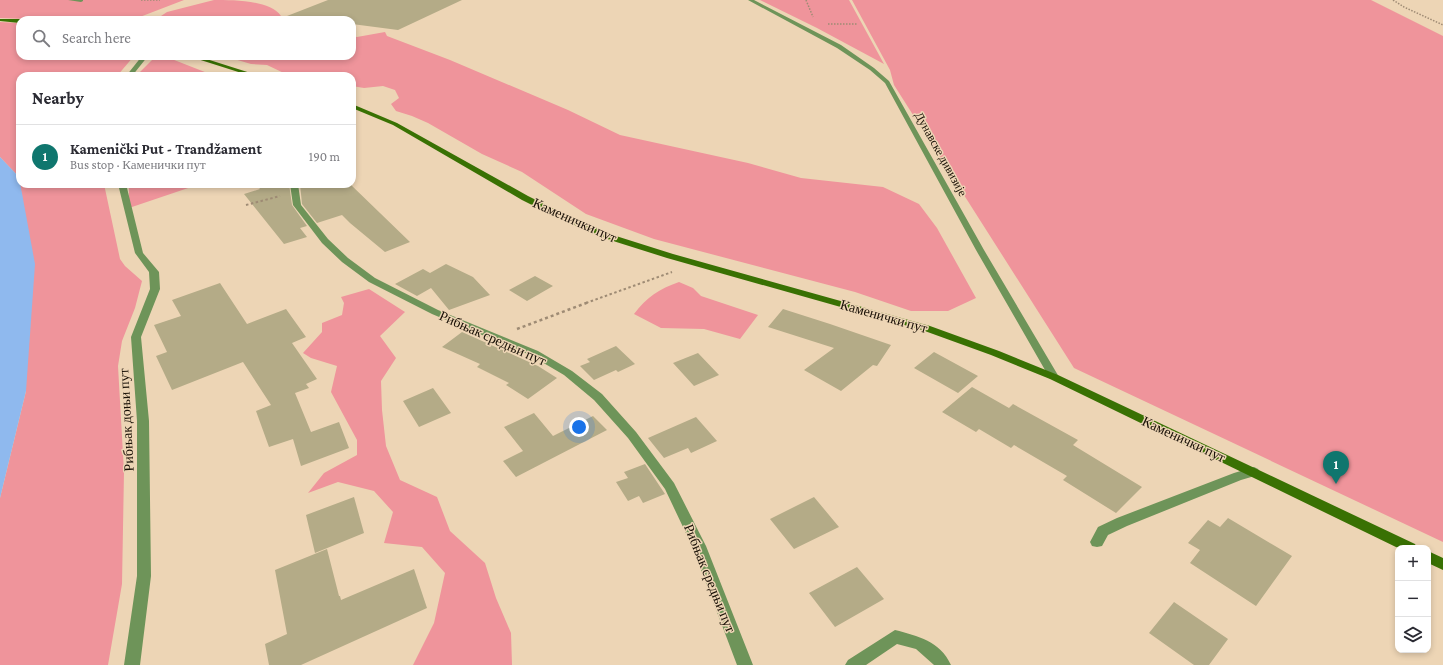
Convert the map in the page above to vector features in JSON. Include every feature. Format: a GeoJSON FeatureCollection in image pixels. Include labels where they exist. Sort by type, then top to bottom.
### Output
{"type":"FeatureCollection","features":[{"type":"Feature","properties":{"kind":"main road"},"geometry":{"type":"LineString","coordinates":[[0,20],[16,21]]}},
{"type":"Feature","properties":{"kind":"main road"},"geometry":{"type":"LineString","coordinates":[[204,60],[243,72]]}},
{"type":"Feature","properties":{"kind":"main road","name":"Каменички пут"},"geometry":{"type":"LineString","coordinates":[[356,108],[395,124],[525,198],[561,216],[613,238],[670,256],[926,328],[995,353],[1054,377],[1404,545]]}},
{"type":"Feature","properties":{"kind":"main road"},"geometry":{"type":"LineString","coordinates":[[1431,558],[1443,564]]}},
{"type":"Feature","properties":{"kind":"street"},"geometry":{"type":"LineString","coordinates":[[70,0],[81,1]]}},
{"type":"Feature","properties":{"kind":"street","name":"Дунавске дивизије"},"geometry":{"type":"LineString","coordinates":[[750,0],[852,54],[868,65],[887,82],[980,250],[1054,377]]}},
{"type":"Feature","properties":{"kind":"street"},"geometry":{"type":"LineString","coordinates":[[132,72],[142,60]]}},
{"type":"Feature","properties":{"kind":"street","name":"Рибњак доњи пут"},"geometry":{"type":"LineString","coordinates":[[123,188],[139,253],[154,272],[155,289],[136,337],[143,421],[144,576],[132,665]]}},
{"type":"Feature","properties":{"kind":"street","name":"Рибњак средњи пут"},"geometry":{"type":"LineString","coordinates":[[294,188],[297,205],[325,241],[345,260],[372,280],[435,312],[534,353],[568,373],[598,397],[632,435],[673,493],[699,546],[745,665]]}},
{"type":"Feature","properties":{"kind":"street"},"geometry":{"type":"LineString","coordinates":[[1097,542],[1103,531],[1122,522],[1238,476],[1254,472]]}},
{"type":"Feature","properties":{"kind":"street"},"geometry":{"type":"LineString","coordinates":[[853,665],[895,638],[920,643],[941,661],[943,665]]}},
{"type":"Feature","properties":{"kind":"path"},"geometry":{"type":"LineString","coordinates":[[141,0],[160,0]]}},
{"type":"Feature","properties":{"kind":"path"},"geometry":{"type":"LineString","coordinates":[[806,0],[813,18]]}},
{"type":"Feature","properties":{"kind":"path"},"geometry":{"type":"LineString","coordinates":[[1393,0],[1404,7],[1443,25]]}},
{"type":"Feature","properties":{"kind":"path"},"geometry":{"type":"LineString","coordinates":[[824,24],[857,24]]}},
{"type":"Feature","properties":{"kind":"path"},"geometry":{"type":"LineString","coordinates":[[246,206],[294,188]]}},
{"type":"Feature","properties":{"kind":"path"},"geometry":{"type":"LineString","coordinates":[[496,337],[676,270]]}},
{"type":"Feature","properties":{"kind":"shaded area"},"geometry":{"type":"Polygon","coordinates":[[[0,0],[184,0],[142,16],[16,16],[16,19],[0,18],[0,0]]]}},
{"type":"Feature","properties":{"kind":"shaded area"},"geometry":{"type":"Polygon","coordinates":[[[214,0],[241,1],[260,4],[276,11],[281,16],[161,16],[167,12],[214,0]]]}},
{"type":"Feature","properties":{"kind":"shaded area"},"geometry":{"type":"Polygon","coordinates":[[[760,0],[849,0],[884,64],[817,28],[760,0]]]}},
{"type":"Feature","properties":{"kind":"shaded area"},"geometry":{"type":"Polygon","coordinates":[[[852,0],[1371,0],[1443,36],[1443,542],[1074,368],[894,85],[890,70],[852,0]]]}},
{"type":"Feature","properties":{"kind":"shaded area"},"geometry":{"type":"Polygon","coordinates":[[[0,22],[16,23],[16,60],[131,60],[120,72],[16,72],[16,174],[0,157],[0,22]]]}},
{"type":"Feature","properties":{"kind":"shaded area"},"geometry":{"type":"Polygon","coordinates":[[[385,32],[387,36],[450,60],[568,110],[620,135],[748,163],[801,178],[883,187],[919,204],[937,228],[976,298],[948,311],[911,311],[855,292],[654,239],[586,214],[522,172],[482,154],[428,123],[396,111],[391,104],[399,98],[395,90],[383,86],[364,88],[356,87],[356,72],[282,72],[267,65],[251,64],[238,60],[356,60],[357,37],[385,32]]]}},
{"type":"Feature","properties":{"kind":"shaded area"},"geometry":{"type":"Polygon","coordinates":[[[152,60],[174,60],[205,72],[140,72],[152,60]]]}},
{"type":"Feature","properties":{"kind":"shaded area"},"geometry":{"type":"Polygon","coordinates":[[[19,188],[105,188],[120,259],[125,266],[142,281],[135,308],[122,341],[118,366],[124,472],[122,584],[108,665],[0,665],[0,498],[26,391],[19,188]]]}},
{"type":"Feature","properties":{"kind":"shaded area"},"geometry":{"type":"Polygon","coordinates":[[[129,188],[188,188],[129,208],[129,188]]]}},
{"type":"Feature","properties":{"kind":"shaded area"},"geometry":{"type":"Polygon","coordinates":[[[679,282],[693,288],[701,296],[758,315],[740,339],[704,329],[661,328],[634,314],[654,294],[679,282]]]}},
{"type":"Feature","properties":{"kind":"shaded area"},"geometry":{"type":"Polygon","coordinates":[[[369,289],[405,312],[380,336],[396,358],[381,381],[382,410],[386,446],[400,480],[437,497],[450,531],[485,563],[496,598],[511,633],[512,665],[413,665],[434,623],[445,573],[422,547],[384,543],[393,512],[374,491],[338,482],[308,493],[324,473],[357,455],[357,440],[331,392],[337,366],[311,358],[303,353],[322,332],[322,323],[342,315],[344,303],[341,297],[369,289]]]}},
{"type":"Feature","properties":{"kind":"water"},"geometry":{"type":"Polygon","coordinates":[[[0,157],[16,174],[16,188],[21,188],[35,264],[26,391],[0,498],[0,157]]]}},
{"type":"Feature","properties":{"kind":"building"},"geometry":{"type":"Polygon","coordinates":[[[328,0],[462,0],[398,30],[356,25],[356,16],[287,16],[328,0]]]}},
{"type":"Feature","properties":{"kind":"building"},"geometry":{"type":"Polygon","coordinates":[[[259,188],[290,188],[292,205],[307,226],[300,228],[307,237],[284,244],[244,194],[260,189],[259,188]]]}},
{"type":"Feature","properties":{"kind":"building"},"geometry":{"type":"Polygon","coordinates":[[[300,188],[354,188],[410,242],[385,252],[342,215],[317,223],[302,204],[300,188]]]}},
{"type":"Feature","properties":{"kind":"building"},"geometry":{"type":"Polygon","coordinates":[[[446,264],[473,277],[490,295],[449,310],[431,288],[417,296],[395,284],[423,269],[430,273],[446,264]]]}},
{"type":"Feature","properties":{"kind":"building"},"geometry":{"type":"Polygon","coordinates":[[[535,276],[553,286],[527,301],[509,290],[535,276]]]}},
{"type":"Feature","properties":{"kind":"building"},"geometry":{"type":"Polygon","coordinates":[[[220,283],[247,324],[286,309],[306,337],[292,343],[317,379],[306,384],[309,388],[295,393],[311,432],[339,422],[349,448],[301,466],[293,439],[269,447],[256,411],[271,405],[243,362],[172,390],[156,356],[167,352],[154,325],[181,316],[172,300],[220,283]]]}},
{"type":"Feature","properties":{"kind":"building"},"geometry":{"type":"Polygon","coordinates":[[[783,309],[891,345],[877,366],[873,365],[841,391],[804,370],[834,348],[768,327],[783,309]]]}},
{"type":"Feature","properties":{"kind":"building"},"geometry":{"type":"Polygon","coordinates":[[[462,332],[538,366],[557,378],[528,399],[506,385],[509,383],[477,367],[480,364],[442,347],[462,332]]]}},
{"type":"Feature","properties":{"kind":"building"},"geometry":{"type":"Polygon","coordinates":[[[616,346],[635,364],[618,372],[616,370],[594,380],[580,366],[590,362],[587,359],[616,346]]]}},
{"type":"Feature","properties":{"kind":"building"},"geometry":{"type":"Polygon","coordinates":[[[934,352],[978,376],[958,393],[914,368],[934,352]]]}},
{"type":"Feature","properties":{"kind":"building"},"geometry":{"type":"Polygon","coordinates":[[[698,353],[719,375],[694,386],[673,363],[698,353]]]}},
{"type":"Feature","properties":{"kind":"building"},"geometry":{"type":"Polygon","coordinates":[[[972,387],[1009,408],[1013,404],[1078,440],[1073,445],[1142,487],[1116,513],[1063,480],[1067,476],[1014,445],[1011,448],[979,429],[976,432],[942,412],[972,387]]]}},
{"type":"Feature","properties":{"kind":"building"},"geometry":{"type":"Polygon","coordinates":[[[433,388],[451,413],[419,427],[403,401],[433,388]]]}},
{"type":"Feature","properties":{"kind":"building"},"geometry":{"type":"Polygon","coordinates":[[[534,413],[553,436],[593,416],[607,430],[516,477],[503,461],[523,451],[504,427],[534,413]]]}},
{"type":"Feature","properties":{"kind":"building"},"geometry":{"type":"Polygon","coordinates":[[[696,417],[717,441],[691,453],[688,448],[664,458],[648,438],[696,417]]]}},
{"type":"Feature","properties":{"kind":"building"},"geometry":{"type":"Polygon","coordinates":[[[645,464],[665,494],[643,503],[639,496],[628,501],[616,482],[628,478],[624,472],[645,464]]]}},
{"type":"Feature","properties":{"kind":"building"},"geometry":{"type":"Polygon","coordinates":[[[354,497],[364,533],[315,553],[306,515],[354,497]]]}},
{"type":"Feature","properties":{"kind":"building"},"geometry":{"type":"Polygon","coordinates":[[[814,497],[839,527],[794,549],[770,519],[814,497]]]}},
{"type":"Feature","properties":{"kind":"building"},"geometry":{"type":"Polygon","coordinates":[[[1228,518],[1292,556],[1256,606],[1190,563],[1200,550],[1188,543],[1208,520],[1220,527],[1228,518]]]}},
{"type":"Feature","properties":{"kind":"building"},"geometry":{"type":"Polygon","coordinates":[[[327,549],[341,600],[414,569],[427,608],[301,665],[269,665],[265,644],[287,634],[275,570],[327,549]]]}},
{"type":"Feature","properties":{"kind":"building"},"geometry":{"type":"Polygon","coordinates":[[[857,567],[884,599],[835,627],[809,593],[857,567]]]}},
{"type":"Feature","properties":{"kind":"building"},"geometry":{"type":"Polygon","coordinates":[[[1174,602],[1228,639],[1209,665],[1194,665],[1149,633],[1174,602]]]}},
{"type":"Feature","properties":{"kind":"place","name":"Kamenički Put - Trandžament"},"geometry":{"type":"Point","coordinates":[1336,484]}}]}
